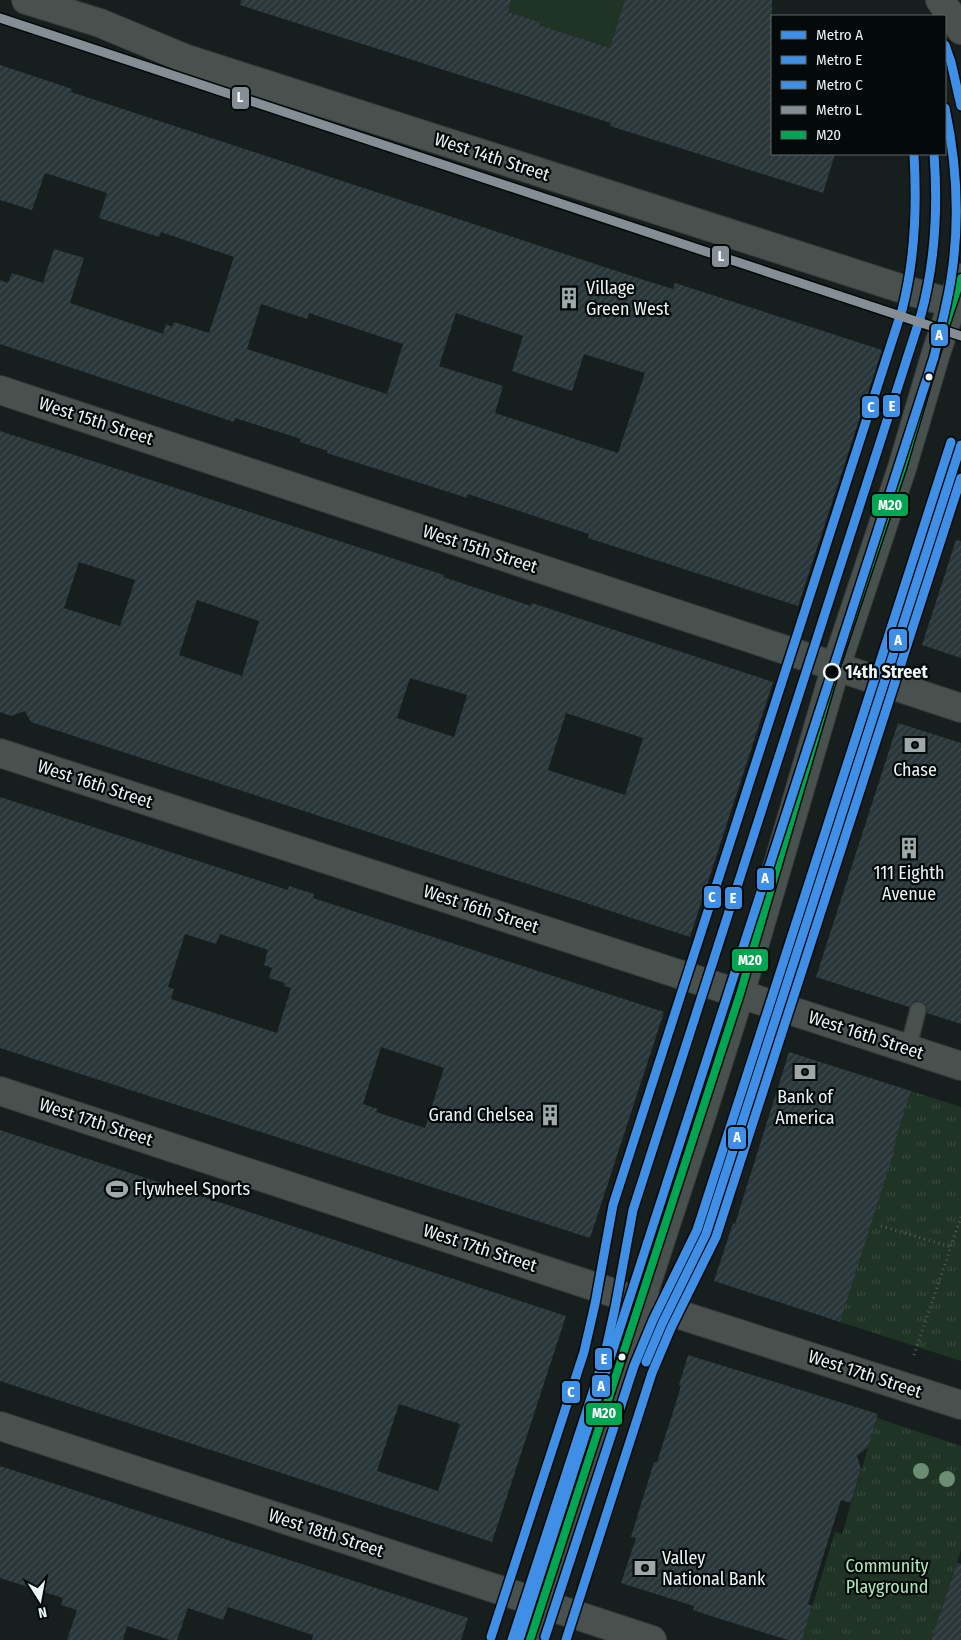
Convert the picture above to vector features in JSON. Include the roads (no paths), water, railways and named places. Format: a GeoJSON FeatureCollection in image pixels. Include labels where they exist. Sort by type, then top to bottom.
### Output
{"type":"FeatureCollection","features":[{"type":"Feature","properties":{"kind":"main road"},"geometry":{"type":"LineString","coordinates":[[940,0],[961,30]]}},
{"type":"Feature","properties":{"kind":"main road"},"geometry":{"type":"LineString","coordinates":[[530,1640],[740,994],[836,666],[902,468],[936,353],[957,305],[961,278]]}},
{"type":"Feature","properties":{"kind":"street","name":"West 14th Street"},"geometry":{"type":"LineString","coordinates":[[26,0],[100,24],[184,58],[957,305]]}},
{"type":"Feature","properties":{"kind":"street","name":"West 15th Street"},"geometry":{"type":"LineString","coordinates":[[0,390],[961,708]]}},
{"type":"Feature","properties":{"kind":"street","name":"West 16th Street"},"geometry":{"type":"LineString","coordinates":[[0,753],[961,1066]]}},
{"type":"Feature","properties":{"kind":"street","name":"West 17th Street"},"geometry":{"type":"LineString","coordinates":[[0,1091],[961,1405]]}},
{"type":"Feature","properties":{"kind":"street","name":"West 18th Street"},"geometry":{"type":"LineString","coordinates":[[0,1426],[652,1640]]}},
{"type":"Feature","properties":{"kind":"lane"},"geometry":{"type":"LineString","coordinates":[[908,1049],[918,1010]]}},
{"type":"Feature","properties":{"kind":"metro line","name":"L"},"geometry":{"type":"LineString","coordinates":[[0,18],[961,336]]}},
{"type":"Feature","properties":{"kind":"metro line","name":"A"},"geometry":{"type":"LineString","coordinates":[[946,48],[961,106]]}},
{"type":"Feature","properties":{"kind":"metro line","name":"A"},"geometry":{"type":"LineString","coordinates":[[519,1640],[934,357],[949,289],[956,236],[955,172],[946,113]]}},
{"type":"Feature","properties":{"kind":"metro line","name":"C"},"geometry":{"type":"LineString","coordinates":[[491,1637],[584,1352],[595,1304],[613,1205],[902,310],[910,272],[914,233],[914,155]]}},
{"type":"Feature","properties":{"kind":"metro line","name":"E"},"geometry":{"type":"LineString","coordinates":[[512,1640],[604,1358],[633,1210],[921,315],[926,295],[934,235],[936,194],[934,155]]}},
{"type":"Feature","properties":{"kind":"metro line","name":"C"},"geometry":{"type":"LineString","coordinates":[[545,1637],[634,1366],[653,1320],[697,1230],[951,442]]}},
{"type":"Feature","properties":{"kind":"metro line","name":"A"},"geometry":{"type":"LineString","coordinates":[[646,1362],[662,1324],[706,1234],[961,445]]}},
{"type":"Feature","properties":{"kind":"metro line","name":"E"},"geometry":{"type":"LineString","coordinates":[[566,1640],[652,1373],[671,1328],[716,1237],[961,478]]}},
{"type":"Feature","properties":{"kind":"place","name":"Village Green West"},"geometry":{"type":"Point","coordinates":[569,298]}},
{"type":"Feature","properties":{"kind":"place","name":"14th Street"},"geometry":{"type":"Point","coordinates":[832,672]}},
{"type":"Feature","properties":{"kind":"place","name":"Chase"},"geometry":{"type":"Point","coordinates":[915,745]}},
{"type":"Feature","properties":{"kind":"place","name":"111 Eighth Avenue"},"geometry":{"type":"Point","coordinates":[909,848]}},
{"type":"Feature","properties":{"kind":"place","name":"Bank of America"},"geometry":{"type":"Point","coordinates":[805,1072]}},
{"type":"Feature","properties":{"kind":"place","name":"Grand Chelsea"},"geometry":{"type":"Point","coordinates":[550,1115]}},
{"type":"Feature","properties":{"kind":"place","name":"Flywheel Sports"},"geometry":{"type":"Point","coordinates":[117,1189]}},
{"type":"Feature","properties":{"kind":"place","name":"Valley National Bank"},"geometry":{"type":"Point","coordinates":[645,1568]}},
{"type":"Feature","properties":{"kind":"park label","name":"Community Playground"},"geometry":{"type":"Point","coordinates":[887,1576]}}]}
